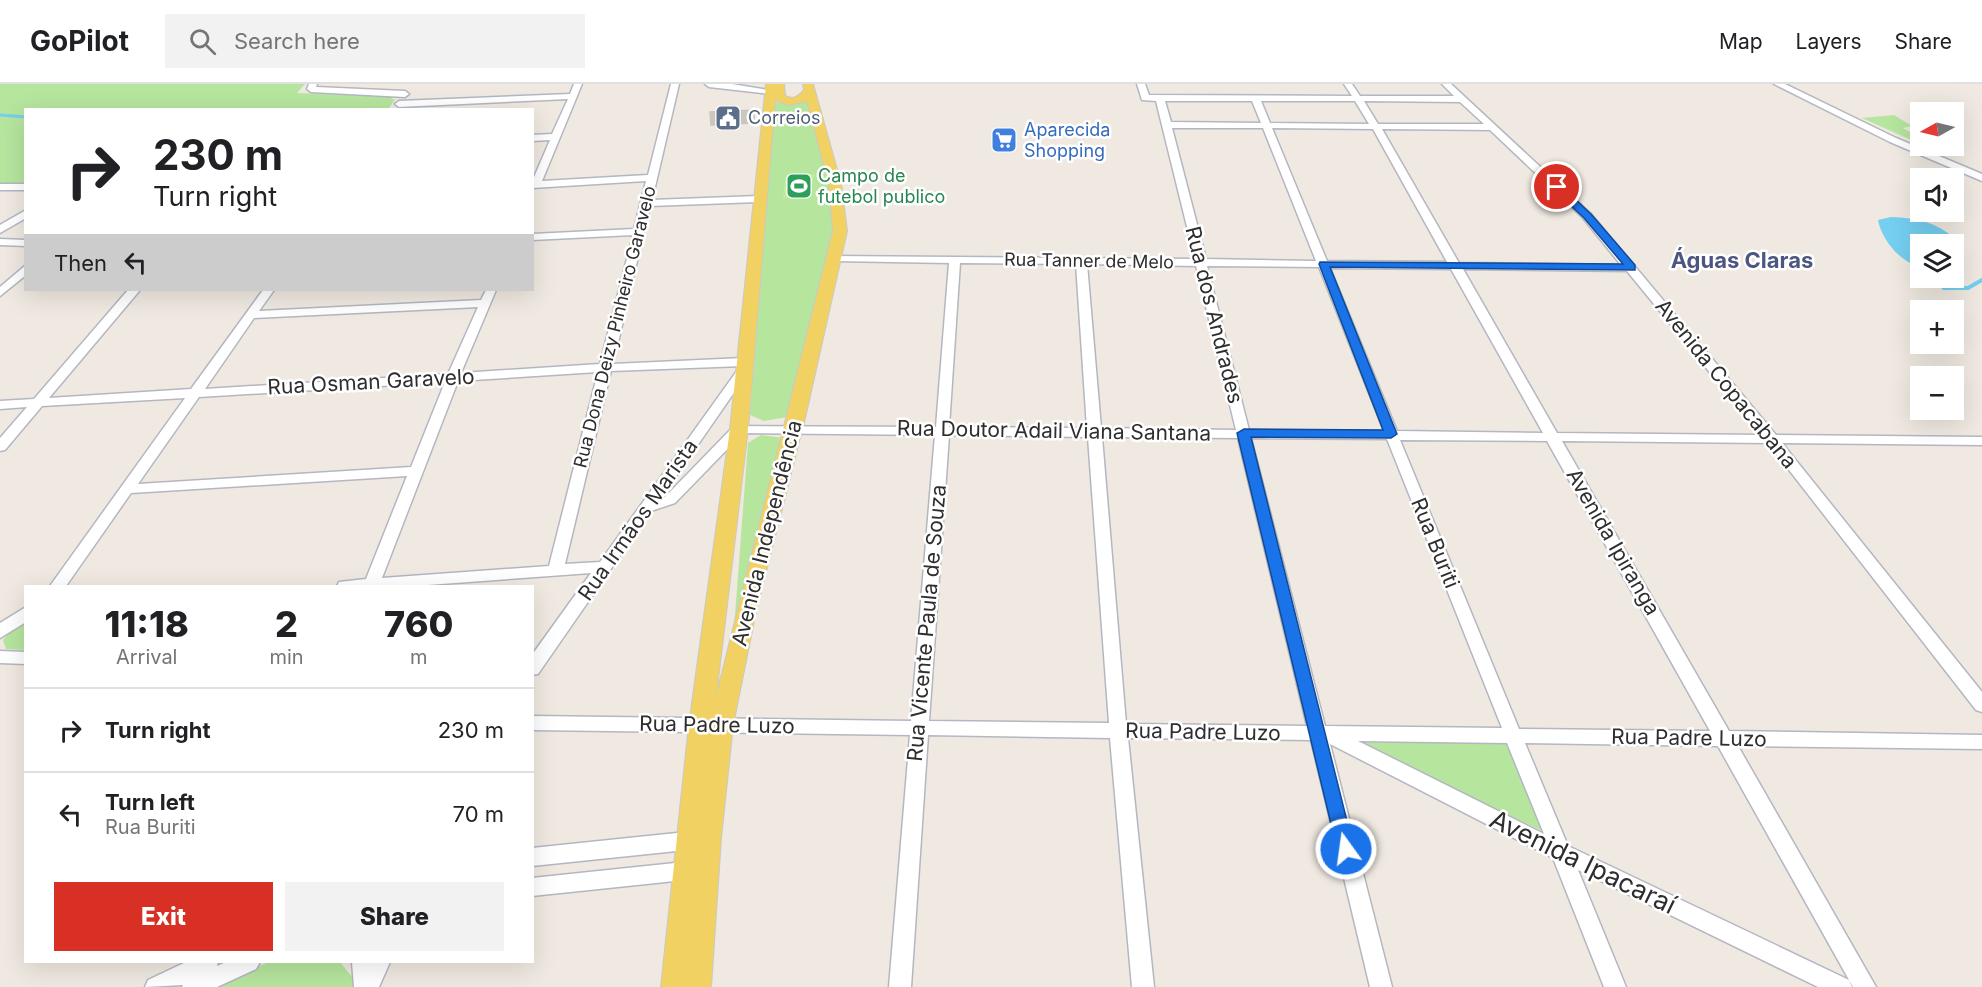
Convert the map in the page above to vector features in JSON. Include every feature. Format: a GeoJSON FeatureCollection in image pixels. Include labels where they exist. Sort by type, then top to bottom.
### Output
{"type":"FeatureCollection","features":[{"type":"Feature","properties":{"kind":"main road"},"geometry":{"type":"LineString","coordinates":[[774,86],[778,98],[783,101],[799,100],[809,87]]}},
{"type":"Feature","properties":{"kind":"main road","name":"Avenida Independência"},"geometry":{"type":"LineString","coordinates":[[697,987],[698,839],[739,429],[758,199],[774,86]]}},
{"type":"Feature","properties":{"kind":"main road","name":"Avenida Independência"},"geometry":{"type":"LineString","coordinates":[[711,725],[746,611],[793,428],[840,229],[840,212],[809,87]]}},
{"type":"Feature","properties":{"kind":"main road","name":"Avenida Independência"},"geometry":{"type":"LineString","coordinates":[[675,987],[696,870]]}},
{"type":"Feature","properties":{"kind":"street"},"geometry":{"type":"LineString","coordinates":[[313,84],[311,89],[405,94]]}},
{"type":"Feature","properties":{"kind":"street"},"geometry":{"type":"LineString","coordinates":[[397,107],[412,84]]}},
{"type":"Feature","properties":{"kind":"street"},"geometry":{"type":"LineString","coordinates":[[578,84],[534,185],[652,178]]}},
{"type":"Feature","properties":{"kind":"street","name":"Rua Dona Deizy Pinheiro Garavelo"},"geometry":{"type":"LineString","coordinates":[[556,569],[675,84]]}},
{"type":"Feature","properties":{"kind":"street"},"geometry":{"type":"LineString","coordinates":[[709,84],[774,86]]}},
{"type":"Feature","properties":{"kind":"street"},"geometry":{"type":"LineString","coordinates":[[1141,84],[1145,98],[1217,95],[1256,99],[1463,99]]}},
{"type":"Feature","properties":{"kind":"street","name":"Avenida Ipiranga"},"geometry":{"type":"LineString","coordinates":[[1348,84],[1376,128],[1865,987]]}},
{"type":"Feature","properties":{"kind":"street","name":"Avenida Copacabana"},"geometry":{"type":"LineString","coordinates":[[1446,84],[1587,216],[1771,438],[1982,705]]}},
{"type":"Feature","properties":{"kind":"street"},"geometry":{"type":"LineString","coordinates":[[1778,84],[1893,140],[1982,178]]}},
{"type":"Feature","properties":{"kind":"street"},"geometry":{"type":"LineString","coordinates":[[397,107],[572,96]]}},
{"type":"Feature","properties":{"kind":"street","name":"Rua dos Andrades"},"geometry":{"type":"LineString","coordinates":[[1160,98],[1321,734],[1381,987]]}},
{"type":"Feature","properties":{"kind":"street","name":"Rua Buriti"},"geometry":{"type":"LineString","coordinates":[[1256,99],[1269,126],[1558,850],[1615,987]]}},
{"type":"Feature","properties":{"kind":"street"},"geometry":{"type":"LineString","coordinates":[[1167,125],[1492,127]]}},
{"type":"Feature","properties":{"kind":"street"},"geometry":{"type":"LineString","coordinates":[[534,138],[556,137]]}},
{"type":"Feature","properties":{"kind":"street"},"geometry":{"type":"LineString","coordinates":[[0,187],[24,187]]}},
{"type":"Feature","properties":{"kind":"street"},"geometry":{"type":"LineString","coordinates":[[646,203],[758,199]]}},
{"type":"Feature","properties":{"kind":"street"},"geometry":{"type":"LineString","coordinates":[[0,231],[24,214]]}},
{"type":"Feature","properties":{"kind":"street"},"geometry":{"type":"LineString","coordinates":[[534,237],[638,232]]}},
{"type":"Feature","properties":{"kind":"street"},"geometry":{"type":"LineString","coordinates":[[0,242],[24,243]]}},
{"type":"Feature","properties":{"kind":"street","name":"Rua Tanner de Melo"},"geometry":{"type":"LineString","coordinates":[[834,258],[1631,268]]}},
{"type":"Feature","properties":{"kind":"street","name":"Rua Vicente Paula de Souza"},"geometry":{"type":"LineString","coordinates":[[900,987],[955,260]]}},
{"type":"Feature","properties":{"kind":"street"},"geometry":{"type":"LineString","coordinates":[[1081,261],[1118,731],[1143,987]]}},
{"type":"Feature","properties":{"kind":"street"},"geometry":{"type":"LineString","coordinates":[[0,293],[24,270]]}},
{"type":"Feature","properties":{"kind":"street"},"geometry":{"type":"LineString","coordinates":[[0,447],[133,291]]}},
{"type":"Feature","properties":{"kind":"street"},"geometry":{"type":"LineString","coordinates":[[63,584],[267,291]]}},
{"type":"Feature","properties":{"kind":"street"},"geometry":{"type":"LineString","coordinates":[[491,291],[453,377],[371,585],[605,567]]}},
{"type":"Feature","properties":{"kind":"street"},"geometry":{"type":"LineString","coordinates":[[250,315],[485,303]]}},
{"type":"Feature","properties":{"kind":"street","name":"Rua Osman Garavelo"},"geometry":{"type":"LineString","coordinates":[[0,405],[604,368],[743,367]]}},
{"type":"Feature","properties":{"kind":"street","name":"Rua Irmãos Marista"},"geometry":{"type":"LineString","coordinates":[[534,666],[743,367]]}},
{"type":"Feature","properties":{"kind":"street"},"geometry":{"type":"LineString","coordinates":[[646,508],[670,500],[739,429]]}},
{"type":"Feature","properties":{"kind":"street","name":"Rua Doutor Adail Viana Santana"},"geometry":{"type":"LineString","coordinates":[[739,429],[942,429],[1982,441]]}},
{"type":"Feature","properties":{"kind":"street"},"geometry":{"type":"LineString","coordinates":[[128,489],[415,471]]}},
{"type":"Feature","properties":{"kind":"street"},"geometry":{"type":"LineString","coordinates":[[0,620],[24,613]]}},
{"type":"Feature","properties":{"kind":"street"},"geometry":{"type":"LineString","coordinates":[[0,632],[24,613]]}},
{"type":"Feature","properties":{"kind":"street"},"geometry":{"type":"LineString","coordinates":[[0,657],[24,660]]}},
{"type":"Feature","properties":{"kind":"street","name":"Rua Padre Luzo"},"geometry":{"type":"LineString","coordinates":[[534,723],[1982,742]]}},
{"type":"Feature","properties":{"kind":"street","name":"Avenida Ipacaraí"},"geometry":{"type":"LineString","coordinates":[[1321,734],[1840,987]]}},
{"type":"Feature","properties":{"kind":"street"},"geometry":{"type":"LineString","coordinates":[[534,857],[698,839]]}},
{"type":"Feature","properties":{"kind":"street"},"geometry":{"type":"LineString","coordinates":[[534,887],[696,870]]}},
{"type":"Feature","properties":{"kind":"street"},"geometry":{"type":"LineString","coordinates":[[156,987],[206,963]]}},
{"type":"Feature","properties":{"kind":"street"},"geometry":{"type":"LineString","coordinates":[[193,987],[247,963]]}},
{"type":"Feature","properties":{"kind":"street"},"geometry":{"type":"LineString","coordinates":[[363,963],[366,987]]}},
{"type":"Feature","properties":{"kind":"street"},"geometry":{"type":"LineString","coordinates":[[366,987],[378,963]]}},
{"type":"Feature","properties":{"kind":"green space"},"geometry":{"type":"Polygon","coordinates":[[[0,84],[305,84],[297,93],[393,97],[391,99],[395,99],[389,108],[24,108],[24,187],[0,186],[0,84]]]}},
{"type":"Feature","properties":{"kind":"green space"},"geometry":{"type":"Polygon","coordinates":[[[809,99],[833,197],[836,221],[787,417],[764,421],[750,415],[775,102],[792,104],[809,99]]]}},
{"type":"Feature","properties":{"kind":"green space"},"geometry":{"type":"Polygon","coordinates":[[[1894,115],[1910,125],[1903,128],[1910,132],[1910,140],[1862,118],[1894,115]]]}},
{"type":"Feature","properties":{"kind":"green space","name":"Campo de futebol publico"},"geometry":{"type":"Polygon","coordinates":[[[814,174],[811,197],[783,198],[786,175],[814,174]]]}},
{"type":"Feature","properties":{"kind":"green space"},"geometry":{"type":"Polygon","coordinates":[[[761,435],[783,438],[734,629],[748,443],[761,435]]]}},
{"type":"Feature","properties":{"kind":"green space"},"geometry":{"type":"Polygon","coordinates":[[[24,622],[24,650],[6,649],[3,640],[13,628],[24,622]]]}},
{"type":"Feature","properties":{"kind":"green space"},"geometry":{"type":"Polygon","coordinates":[[[1509,742],[1545,832],[1356,743],[1509,742]]]}},
{"type":"Feature","properties":{"kind":"green space"},"geometry":{"type":"Polygon","coordinates":[[[266,963],[341,963],[353,978],[354,987],[216,987],[266,963]]]}},
{"type":"Feature","properties":{"kind":"water"},"geometry":{"type":"Polygon","coordinates":[[[1891,217],[1910,218],[1910,222],[1924,222],[1948,234],[1910,234],[1910,262],[1887,242],[1878,220],[1891,217]]]}},
{"type":"Feature","properties":{"kind":"building","name":"Correios"},"geometry":{"type":"Polygon","coordinates":[[[754,110],[754,123],[711,125],[710,112],[754,110]]]}},
{"type":"Feature","properties":{"kind":"waterway"},"geometry":{"type":"LineString","coordinates":[[0,115],[24,117]]}},
{"type":"Feature","properties":{"kind":"waterway"},"geometry":{"type":"LineString","coordinates":[[1964,288],[1982,280]]}},
{"type":"Feature","properties":{"kind":"place","name":"Correios"},"geometry":{"type":"Point","coordinates":[728,118]}},
{"type":"Feature","properties":{"kind":"place","name":"Aparecida Shopping"},"geometry":{"type":"Point","coordinates":[1004,140]}},
{"type":"Feature","properties":{"kind":"place","name":"Campo de futebol publico"},"geometry":{"type":"Point","coordinates":[799,186]}},
{"type":"Feature","properties":{"kind":"district","name":"Águas Claras"},"geometry":{"type":"Point","coordinates":[1742,260]}},
{"type":"Feature","properties":{"kind":"route"},"geometry":{"type":"LineString","coordinates":[[1346,849],[1244,433],[1391,434],[1324,264],[1631,268],[1587,216],[1557,187]]}}]}
